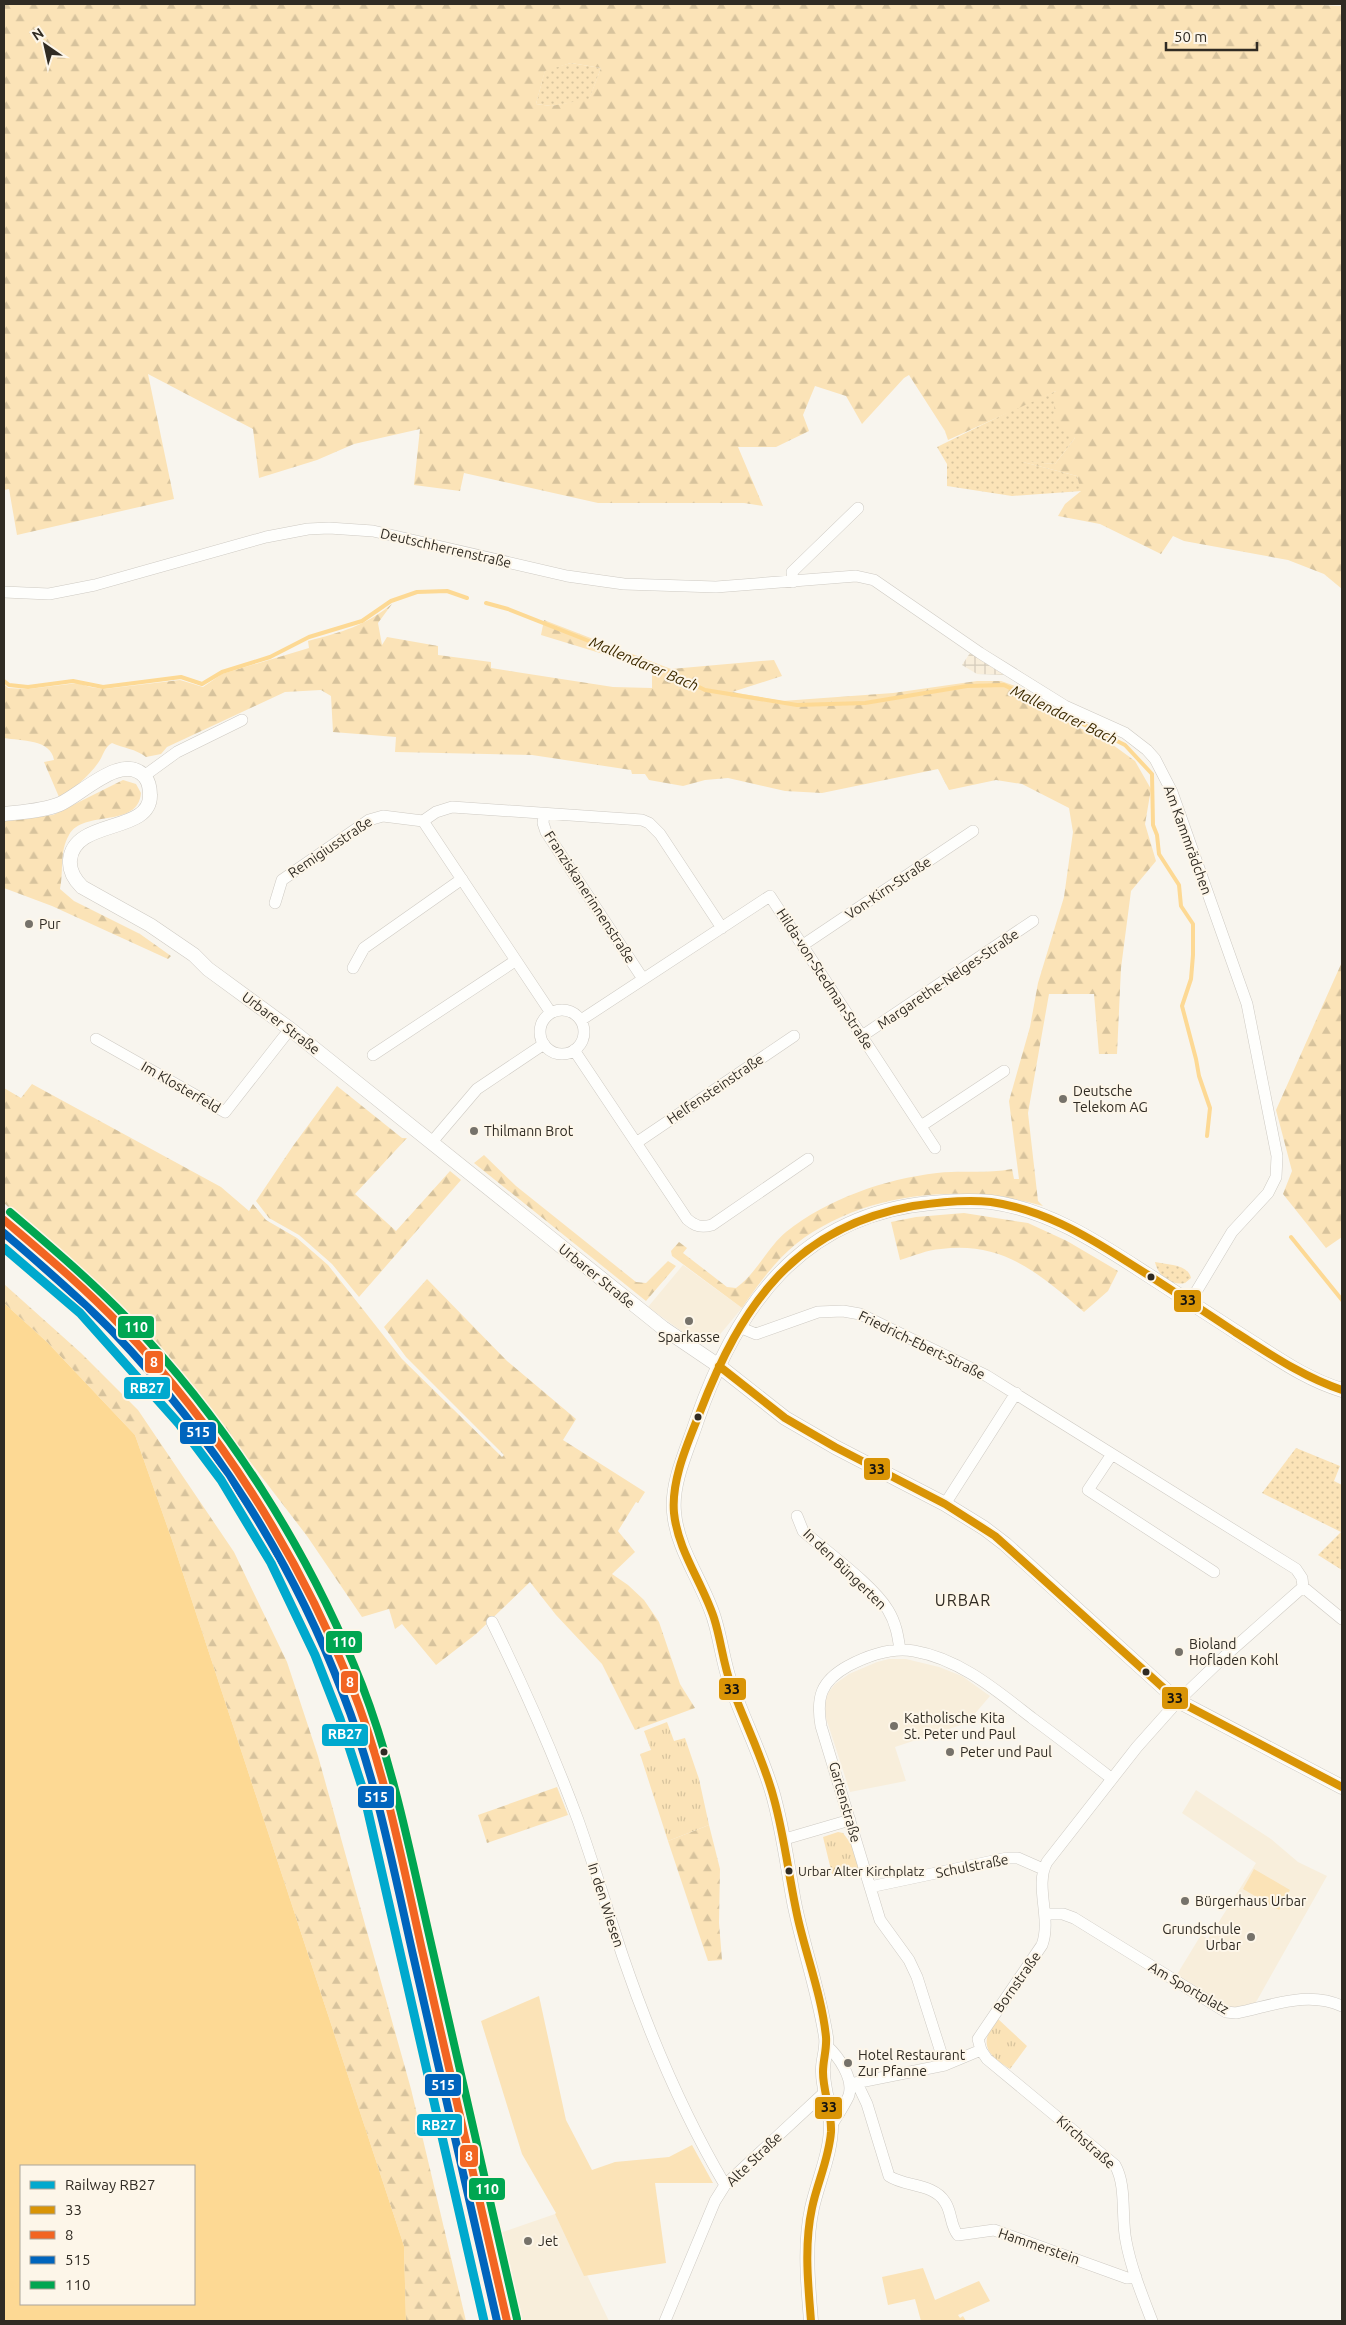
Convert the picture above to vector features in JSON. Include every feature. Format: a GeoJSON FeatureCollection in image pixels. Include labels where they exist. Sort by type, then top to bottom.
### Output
{"type":"FeatureCollection","features":[{"type":"Feature","properties":{"kind":"main road"},"geometry":{"type":"LineString","coordinates":[[4,1220],[83,1289],[153,1360],[226,1454],[278,1537],[320,1616],[357,1703],[374,1753],[394,1827],[507,2321]]}},
{"type":"Feature","properties":{"kind":"street"},"geometry":{"type":"LineString","coordinates":[[793,582],[792,572],[858,508]]}},
{"type":"Feature","properties":{"kind":"street","name":"Deutschherrenstraße"},"geometry":{"type":"LineString","coordinates":[[4,592],[49,594],[95,585],[266,537],[308,529],[329,528],[373,531],[567,576],[624,584],[716,587],[793,582]]}},
{"type":"Feature","properties":{"kind":"street","name":"Am Kammrädchen"},"geometry":{"type":"LineString","coordinates":[[793,582],[856,576],[874,580],[980,653],[1065,706],[1131,737],[1146,750],[1164,776],[1172,792],[1247,1004],[1277,1156],[1276,1178],[1268,1193],[1232,1232],[1190,1302]]}},
{"type":"Feature","properties":{"kind":"street"},"geometry":{"type":"LineString","coordinates":[[4,814],[30,811],[60,804],[96,780],[118,771],[133,770],[144,776],[177,752],[242,720]]}},
{"type":"Feature","properties":{"kind":"street","name":"Urbarer Straße"},"geometry":{"type":"LineString","coordinates":[[144,776],[149,787],[150,801],[147,808],[133,818],[95,832],[78,842],[70,857],[69,864],[74,878],[82,887],[129,913],[187,950],[208,969],[290,1029],[663,1328],[719,1366],[785,1418],[945,1504],[984,1528],[1005,1544],[1178,1701],[1342,1787]]}},
{"type":"Feature","properties":{"kind":"street","name":"Franziskanerinnenstraße"},"geometry":{"type":"LineString","coordinates":[[423,821],[436,812],[452,807],[642,820],[649,823],[660,834],[722,928]]}},
{"type":"Feature","properties":{"kind":"street","name":"Franziskanerinnenstraße"},"geometry":{"type":"LineString","coordinates":[[544,814],[543,823],[546,832],[643,979]]}},
{"type":"Feature","properties":{"kind":"street","name":"Remigiusstraße"},"geometry":{"type":"LineString","coordinates":[[275,903],[282,880],[369,820],[383,816],[423,821]]}},
{"type":"Feature","properties":{"kind":"street"},"geometry":{"type":"LineString","coordinates":[[423,821],[551,1013]]}},
{"type":"Feature","properties":{"kind":"street","name":"Von-Kirn-Straße"},"geometry":{"type":"LineString","coordinates":[[803,945],[972,831]]}},
{"type":"Feature","properties":{"kind":"street"},"geometry":{"type":"LineString","coordinates":[[353,968],[364,948],[462,879]]}},
{"type":"Feature","properties":{"kind":"street","name":"Hilda-von-Stedman-Straße"},"geometry":{"type":"LineString","coordinates":[[581,1020],[770,896],[935,1148]]}},
{"type":"Feature","properties":{"kind":"street","name":"Margarethe-Nelges-Straße"},"geometry":{"type":"LineString","coordinates":[[862,1036],[1033,921]]}},
{"type":"Feature","properties":{"kind":"street"},"geometry":{"type":"LineString","coordinates":[[372,1055],[515,961]]}},
{"type":"Feature","properties":{"kind":"street"},"geometry":{"type":"LineString","coordinates":[[564,1010],[571,1011],[581,1020],[584,1027],[583,1040],[574,1050],[568,1053],[554,1052],[544,1044],[540,1030],[545,1017],[551,1013],[564,1010]]}},
{"type":"Feature","properties":{"kind":"street","name":"Im Klosterfeld"},"geometry":{"type":"LineString","coordinates":[[96,1039],[225,1112],[290,1029]]}},
{"type":"Feature","properties":{"kind":"street","name":"Helfensteinstraße"},"geometry":{"type":"LineString","coordinates":[[636,1143],[794,1036]]}},
{"type":"Feature","properties":{"kind":"street"},"geometry":{"type":"LineString","coordinates":[[432,1143],[465,1101],[477,1089],[544,1044]]}},
{"type":"Feature","properties":{"kind":"street"},"geometry":{"type":"LineString","coordinates":[[574,1050],[686,1219],[701,1227],[712,1225],[808,1159]]}},
{"type":"Feature","properties":{"kind":"street"},"geometry":{"type":"LineString","coordinates":[[921,1126],[1004,1071]]}},
{"type":"Feature","properties":{"kind":"street"},"geometry":{"type":"LineString","coordinates":[[831,2126],[823,2066],[827,2046],[793,1899],[785,1839],[771,1787],[730,1682],[712,1612],[683,1548],[674,1514],[674,1502],[679,1476],[719,1366],[739,1327],[777,1276],[819,1240],[838,1229],[877,1213],[898,1207],[940,1202],[988,1202],[1028,1210],[1050,1218],[1125,1261],[1300,1373],[1342,1390]]}},
{"type":"Feature","properties":{"kind":"street","name":"Friedrich-Ebert-Straße"},"geometry":{"type":"LineString","coordinates":[[739,1327],[756,1334],[818,1312],[850,1312],[959,1362],[1016,1393],[1296,1569],[1302,1578],[1303,1587],[1342,1619]]}},
{"type":"Feature","properties":{"kind":"street"},"geometry":{"type":"LineString","coordinates":[[945,1504],[1016,1393]]}},
{"type":"Feature","properties":{"kind":"street"},"geometry":{"type":"LineString","coordinates":[[1112,1454],[1088,1490],[1214,1572]]}},
{"type":"Feature","properties":{"kind":"street","name":"In den Büngerten"},"geometry":{"type":"LineString","coordinates":[[797,1516],[803,1531],[880,1599],[894,1622],[900,1650]]}},
{"type":"Feature","properties":{"kind":"street"},"geometry":{"type":"LineString","coordinates":[[1043,1869],[1111,1778],[1178,1701],[1225,1656],[1303,1587]]}},
{"type":"Feature","properties":{"kind":"street","name":"In den Wiesen"},"geometry":{"type":"LineString","coordinates":[[492,1622],[520,1679],[574,1811],[648,2024],[702,2144],[726,2185]]}},
{"type":"Feature","properties":{"kind":"street"},"geometry":{"type":"LineString","coordinates":[[900,1650],[927,1654],[966,1670],[1014,1703],[1111,1778]]}},
{"type":"Feature","properties":{"kind":"street","name":"Gartenstraße"},"geometry":{"type":"LineString","coordinates":[[900,1650],[871,1656],[839,1671],[824,1685],[820,1702],[821,1726],[880,1920],[908,1960],[917,1977],[945,2066]]}},
{"type":"Feature","properties":{"kind":"street"},"geometry":{"type":"LineString","coordinates":[[785,1839],[850,1820]]}},
{"type":"Feature","properties":{"kind":"street","name":"Schulstraße"},"geometry":{"type":"LineString","coordinates":[[870,1887],[1007,1858],[1018,1858],[1043,1869]]}},
{"type":"Feature","properties":{"kind":"street","name":"Bornstraße"},"geometry":{"type":"LineString","coordinates":[[981,2050],[978,2044],[981,2033],[1042,1945],[1046,1929],[1043,1869]]}},
{"type":"Feature","properties":{"kind":"street","name":"Am Sportplatz"},"geometry":{"type":"LineString","coordinates":[[1046,1914],[1063,1914],[1074,1918],[1226,2012],[1236,2013],[1302,1998],[1322,1999],[1342,2006]]}},
{"type":"Feature","properties":{"kind":"street"},"geometry":{"type":"LineString","coordinates":[[810,2321],[808,2236],[811,2212],[831,2126],[849,2096],[853,2083],[838,2056],[827,2046]]}},
{"type":"Feature","properties":{"kind":"street"},"geometry":{"type":"LineString","coordinates":[[853,2083],[945,2066],[981,2050]]}},
{"type":"Feature","properties":{"kind":"street","name":"Kirchstraße"},"geometry":{"type":"LineString","coordinates":[[981,2050],[987,2059],[1115,2165],[1120,2177],[1126,2240],[1136,2277],[1152,2321]]}},
{"type":"Feature","properties":{"kind":"street","name":"Hammerstein"},"geometry":{"type":"LineString","coordinates":[[853,2083],[868,2104],[889,2176],[896,2180],[930,2190],[938,2195],[946,2202],[954,2230],[958,2235],[994,2230],[1127,2278],[1136,2277]]}},
{"type":"Feature","properties":{"kind":"street","name":"Alte Straße"},"geometry":{"type":"LineString","coordinates":[[665,2321],[715,2201],[726,2185],[825,2092]]}},
{"type":"Feature","properties":{"kind":"shaded area"},"geometry":{"type":"Polygon","coordinates":[[[970,653],[1004,675],[977,674],[962,665],[970,653]]]}},
{"type":"Feature","properties":{"kind":"shaded area"},"geometry":{"type":"Polygon","coordinates":[[[683,1265],[742,1308],[717,1338],[703,1340],[687,1335],[648,1307],[683,1265]]]}},
{"type":"Feature","properties":{"kind":"shaded area"},"geometry":{"type":"Polygon","coordinates":[[[4,1303],[47,1342],[135,1435],[171,1537],[404,2246],[406,2321],[4,2321],[4,1303]]]}},
{"type":"Feature","properties":{"kind":"shaded area","name":"Katholische Kita St. Peter und Paul"},"geometry":{"type":"Polygon","coordinates":[[[889,1659],[906,1659],[939,1667],[962,1676],[990,1696],[967,1723],[895,1747],[906,1781],[850,1792],[826,1718],[825,1701],[835,1684],[849,1674],[889,1659]]]}},
{"type":"Feature","properties":{"kind":"shaded area","name":"Grundschule Urbar"},"geometry":{"type":"Polygon","coordinates":[[[1196,1790],[1271,1839],[1298,1862],[1327,1876],[1255,2004],[1235,2008],[1229,2007],[1176,1976],[1201,1935],[1208,1939],[1256,1863],[1182,1813],[1196,1790]]]}},
{"type":"Feature","properties":{"kind":"shaded area"},"geometry":{"type":"Polygon","coordinates":[[[555,2214],[584,2275],[587,2275],[609,2321],[518,2321],[497,2234],[555,2214]]]}},
{"type":"Feature","properties":{"kind":"green space"},"geometry":{"type":"Polygon","coordinates":[[[4,4],[1299,4],[1342,6],[1342,589],[1324,574],[1288,560],[1184,541],[1173,536],[1161,554],[1100,524],[1058,516],[1065,504],[1081,491],[1077,476],[1019,461],[1055,464],[1075,438],[1053,420],[1056,391],[948,440],[945,431],[909,375],[904,378],[862,424],[846,396],[815,386],[803,415],[809,431],[776,447],[738,447],[763,506],[744,503],[598,503],[464,473],[460,491],[414,485],[420,429],[354,444],[317,460],[259,478],[253,429],[148,374],[174,499],[17,535],[9,489],[4,490],[4,4]],[[571,63],[545,71],[536,104],[551,106],[589,99],[601,68],[571,63]]]}},
{"type":"Feature","properties":{"kind":"green space"},"geometry":{"type":"Polygon","coordinates":[[[571,63],[601,68],[589,100],[551,106],[536,104],[545,70],[571,63]]]}},
{"type":"Feature","properties":{"kind":"green space"},"geometry":{"type":"Polygon","coordinates":[[[1056,391],[1075,438],[1055,464],[1023,462],[1077,476],[1082,491],[1012,496],[947,486],[947,464],[937,447],[1031,401],[1056,391]]]}},
{"type":"Feature","properties":{"kind":"green space"},"geometry":{"type":"Polygon","coordinates":[[[392,604],[378,623],[382,645],[387,637],[438,646],[438,655],[491,662],[491,668],[613,687],[652,688],[652,669],[541,635],[544,620],[671,669],[774,660],[782,676],[732,692],[782,701],[893,693],[977,681],[1001,681],[1021,688],[1059,718],[1109,742],[1135,761],[1151,789],[1145,824],[1156,861],[1131,891],[1121,968],[1117,1054],[1099,1054],[1094,994],[1049,994],[1028,1113],[1038,1201],[1043,1206],[1012,1199],[948,1194],[915,1196],[852,1212],[823,1226],[796,1244],[773,1266],[742,1308],[672,1256],[671,1251],[679,1242],[687,1248],[683,1253],[727,1287],[736,1288],[750,1276],[779,1238],[786,1232],[802,1220],[857,1192],[897,1180],[946,1172],[1012,1169],[1014,1179],[1019,1179],[1009,1101],[1030,1027],[1038,983],[1064,897],[1073,832],[1069,808],[1022,784],[996,780],[949,790],[938,769],[822,793],[785,791],[728,778],[705,780],[683,786],[649,780],[645,774],[632,774],[631,770],[532,755],[395,752],[396,737],[333,732],[331,696],[321,690],[285,692],[167,747],[161,754],[146,757],[134,750],[112,743],[107,747],[98,763],[85,778],[59,797],[44,762],[54,760],[52,753],[47,748],[34,742],[4,738],[4,684],[8,688],[28,689],[78,683],[104,689],[180,680],[203,687],[222,674],[309,648],[308,641],[332,635],[363,623],[392,604]]]}},
{"type":"Feature","properties":{"kind":"green space"},"geometry":{"type":"Polygon","coordinates":[[[123,780],[136,784],[141,793],[138,804],[130,811],[121,815],[76,827],[69,835],[64,848],[60,889],[74,901],[140,934],[171,956],[168,959],[52,906],[4,888],[4,820],[53,815],[123,780]]]}},
{"type":"Feature","properties":{"kind":"green space"},"geometry":{"type":"Polygon","coordinates":[[[1342,962],[1342,1237],[1326,1248],[1283,1194],[1292,1171],[1276,1110],[1342,962]]]}},
{"type":"Feature","properties":{"kind":"green space"},"geometry":{"type":"Polygon","coordinates":[[[32,1084],[221,1187],[249,1211],[253,1204],[266,1220],[297,1238],[328,1265],[402,1359],[502,1457],[504,1455],[406,1357],[384,1327],[427,1279],[507,1361],[576,1419],[563,1440],[645,1492],[638,1503],[636,1502],[618,1531],[635,1552],[612,1574],[628,1585],[644,1600],[659,1622],[680,1684],[695,1708],[635,1730],[602,1664],[556,1615],[530,1582],[476,1634],[436,1665],[402,1624],[395,1629],[389,1609],[362,1617],[307,1536],[173,1361],[4,1203],[4,1088],[21,1098],[32,1084]]]}},
{"type":"Feature","properties":{"kind":"green space"},"geometry":{"type":"Polygon","coordinates":[[[337,1086],[402,1138],[407,1138],[355,1194],[396,1231],[450,1171],[461,1180],[359,1297],[332,1264],[299,1235],[269,1218],[256,1201],[337,1086]]]}},
{"type":"Feature","properties":{"kind":"green space"},"geometry":{"type":"Polygon","coordinates":[[[484,1155],[516,1186],[636,1282],[646,1283],[668,1261],[676,1266],[646,1301],[474,1163],[484,1155]]]}},
{"type":"Feature","properties":{"kind":"green space"},"geometry":{"type":"Polygon","coordinates":[[[964,1213],[1028,1223],[1067,1241],[1118,1271],[1108,1291],[1084,1312],[1036,1273],[1002,1255],[983,1250],[963,1248],[925,1252],[900,1260],[891,1222],[916,1217],[964,1213]]]}},
{"type":"Feature","properties":{"kind":"green space"},"geometry":{"type":"Polygon","coordinates":[[[1155,1262],[1182,1268],[1189,1273],[1191,1278],[1185,1283],[1180,1284],[1170,1281],[1162,1276],[1155,1262]]]}},
{"type":"Feature","properties":{"kind":"green space"},"geometry":{"type":"Polygon","coordinates":[[[4,1284],[81,1353],[138,1410],[234,1552],[287,1662],[318,1756],[411,2089],[466,2321],[406,2321],[404,2246],[171,1537],[135,1435],[47,1342],[4,1303],[4,1284]]]}},
{"type":"Feature","properties":{"kind":"green space"},"geometry":{"type":"Polygon","coordinates":[[[1296,1448],[1340,1466],[1334,1481],[1342,1485],[1342,1570],[1318,1555],[1341,1532],[1262,1493],[1296,1448]]]}},
{"type":"Feature","properties":{"kind":"green space"},"geometry":{"type":"Polygon","coordinates":[[[667,1722],[674,1741],[685,1738],[699,1779],[709,1825],[668,1841],[640,1754],[651,1750],[644,1731],[667,1722]]]}},
{"type":"Feature","properties":{"kind":"green space"},"geometry":{"type":"Polygon","coordinates":[[[557,1787],[568,1815],[487,1843],[478,1815],[557,1787]]]}},
{"type":"Feature","properties":{"kind":"green space"},"geometry":{"type":"Polygon","coordinates":[[[709,1825],[720,1869],[719,1923],[722,1960],[708,1961],[668,1841],[709,1825]]]}},
{"type":"Feature","properties":{"kind":"green space"},"geometry":{"type":"Polygon","coordinates":[[[838,1832],[843,1833],[849,1841],[851,1840],[859,1870],[832,1874],[823,1837],[838,1832]]]}},
{"type":"Feature","properties":{"kind":"green space"},"geometry":{"type":"Polygon","coordinates":[[[1254,1869],[1290,1890],[1279,1910],[1243,1889],[1254,1869]]]}},
{"type":"Feature","properties":{"kind":"green space"},"geometry":{"type":"Polygon","coordinates":[[[539,1996],[566,2120],[592,2170],[615,2162],[669,2157],[692,2145],[713,2183],[655,2183],[666,2263],[584,2276],[556,2213],[522,2154],[481,2021],[539,1996]]]}},
{"type":"Feature","properties":{"kind":"green space"},"geometry":{"type":"Polygon","coordinates":[[[997,2018],[1027,2046],[1010,2069],[995,2058],[987,2047],[988,2035],[997,2018]]]}},
{"type":"Feature","properties":{"kind":"green space"},"geometry":{"type":"Polygon","coordinates":[[[923,2268],[935,2300],[979,2281],[990,2301],[958,2315],[960,2318],[963,2316],[966,2321],[921,2321],[915,2299],[888,2305],[882,2277],[923,2268]]]}},
{"type":"Feature","properties":{"kind":"waterway","name":"Mallendarer Bach"},"geometry":{"type":"LineString","coordinates":[[4,681],[9,685],[28,687],[73,681],[103,687],[181,677],[202,684],[222,672],[270,657],[309,637],[362,621],[391,601],[417,592],[447,591],[467,598]]}},
{"type":"Feature","properties":{"kind":"waterway","name":"Mallendarer Bach"},"geometry":{"type":"LineString","coordinates":[[486,603],[508,609],[599,645],[613,654],[632,657],[669,672],[705,690],[797,705],[865,703],[967,686],[1004,685],[1125,745],[1152,774],[1153,825],[1157,835],[1159,854],[1179,885],[1181,906],[1193,924],[1191,979],[1182,1006],[1199,1076],[1210,1108],[1207,1136]]}},
{"type":"Feature","properties":{"kind":"waterway","name":"Mallendarer Bach"},"geometry":{"type":"LineString","coordinates":[[1291,1237],[1342,1300]]}},
{"type":"Feature","properties":{"kind":"rail line","name":"RB27"},"geometry":{"type":"LineString","coordinates":[[4,1248],[80,1313],[179,1424],[221,1480],[271,1563],[315,1655],[340,1719],[363,1790],[484,2321]]}},
{"type":"Feature","properties":{"kind":"transit line","name":"33"},"geometry":{"type":"LineString","coordinates":[[811,2321],[807,2264],[808,2236],[814,2199],[828,2152],[831,2132],[823,2080],[826,2041],[824,2022],[818,1992],[798,1919],[778,1814],[770,1785],[731,1685],[714,1618],[680,1540],[674,1513],[675,1487],[686,1449],[716,1374],[734,1338],[754,1306],[777,1277],[804,1252],[835,1232],[871,1217],[913,1206],[952,1201],[981,1201],[1027,1210],[1078,1232],[1274,1357],[1314,1379],[1342,1390]]}},
{"type":"Feature","properties":{"kind":"transit line","name":"110"},"geometry":{"type":"LineString","coordinates":[[10,1212],[113,1304],[164,1358],[198,1400],[231,1444],[291,1537],[341,1635],[374,1717],[393,1784],[517,2319]]}},
{"type":"Feature","properties":{"kind":"transit line","name":"8"},"geometry":{"type":"LineString","coordinates":[[4,1220],[92,1297],[156,1365],[190,1406],[252,1494],[306,1587],[330,1636],[363,1717],[392,1816],[507,2321]]}},
{"type":"Feature","properties":{"kind":"transit line","name":"515"},"geometry":{"type":"LineString","coordinates":[[4,1233],[60,1281],[100,1319],[184,1413],[246,1501],[274,1548],[323,1644],[355,1726],[383,1823],[497,2321]]}},
{"type":"Feature","properties":{"kind":"transit line","name":"33"},"geometry":{"type":"LineString","coordinates":[[719,1366],[785,1418],[835,1447],[945,1504],[995,1536],[1178,1701],[1342,1787]]}},
{"type":"Feature","properties":{"kind":"place","name":"Pur"},"geometry":{"type":"Point","coordinates":[29,924]}},
{"type":"Feature","properties":{"kind":"place","name":"Deutsche Telekom AG"},"geometry":{"type":"Point","coordinates":[1063,1099]}},
{"type":"Feature","properties":{"kind":"place","name":"Thilmann Brot"},"geometry":{"type":"Point","coordinates":[474,1131]}},
{"type":"Feature","properties":{"kind":"place","name":"Sparkasse"},"geometry":{"type":"Point","coordinates":[689,1321]}},
{"type":"Feature","properties":{"kind":"place","name":"Bioland Hofladen Kohl"},"geometry":{"type":"Point","coordinates":[1179,1652]}},
{"type":"Feature","properties":{"kind":"place","name":"Katholische Kita St. Peter und Paul"},"geometry":{"type":"Point","coordinates":[894,1726]}},
{"type":"Feature","properties":{"kind":"place","name":"Peter und Paul"},"geometry":{"type":"Point","coordinates":[950,1752]}},
{"type":"Feature","properties":{"kind":"place","name":"Urbar Alter Kirchplatz"},"geometry":{"type":"Point","coordinates":[789,1871]}},
{"type":"Feature","properties":{"kind":"place","name":"Bürgerhaus Urbar"},"geometry":{"type":"Point","coordinates":[1185,1901]}},
{"type":"Feature","properties":{"kind":"place","name":"Grundschule Urbar"},"geometry":{"type":"Point","coordinates":[1251,1937]}},
{"type":"Feature","properties":{"kind":"place","name":"Hotel Restaurant Zur Pfanne"},"geometry":{"type":"Point","coordinates":[848,2063]}},
{"type":"Feature","properties":{"kind":"place","name":"Jet"},"geometry":{"type":"Point","coordinates":[528,2241]}},
{"type":"Feature","properties":{"kind":"district","name":"URBAR"},"geometry":{"type":"Point","coordinates":[963,1600]}}]}
